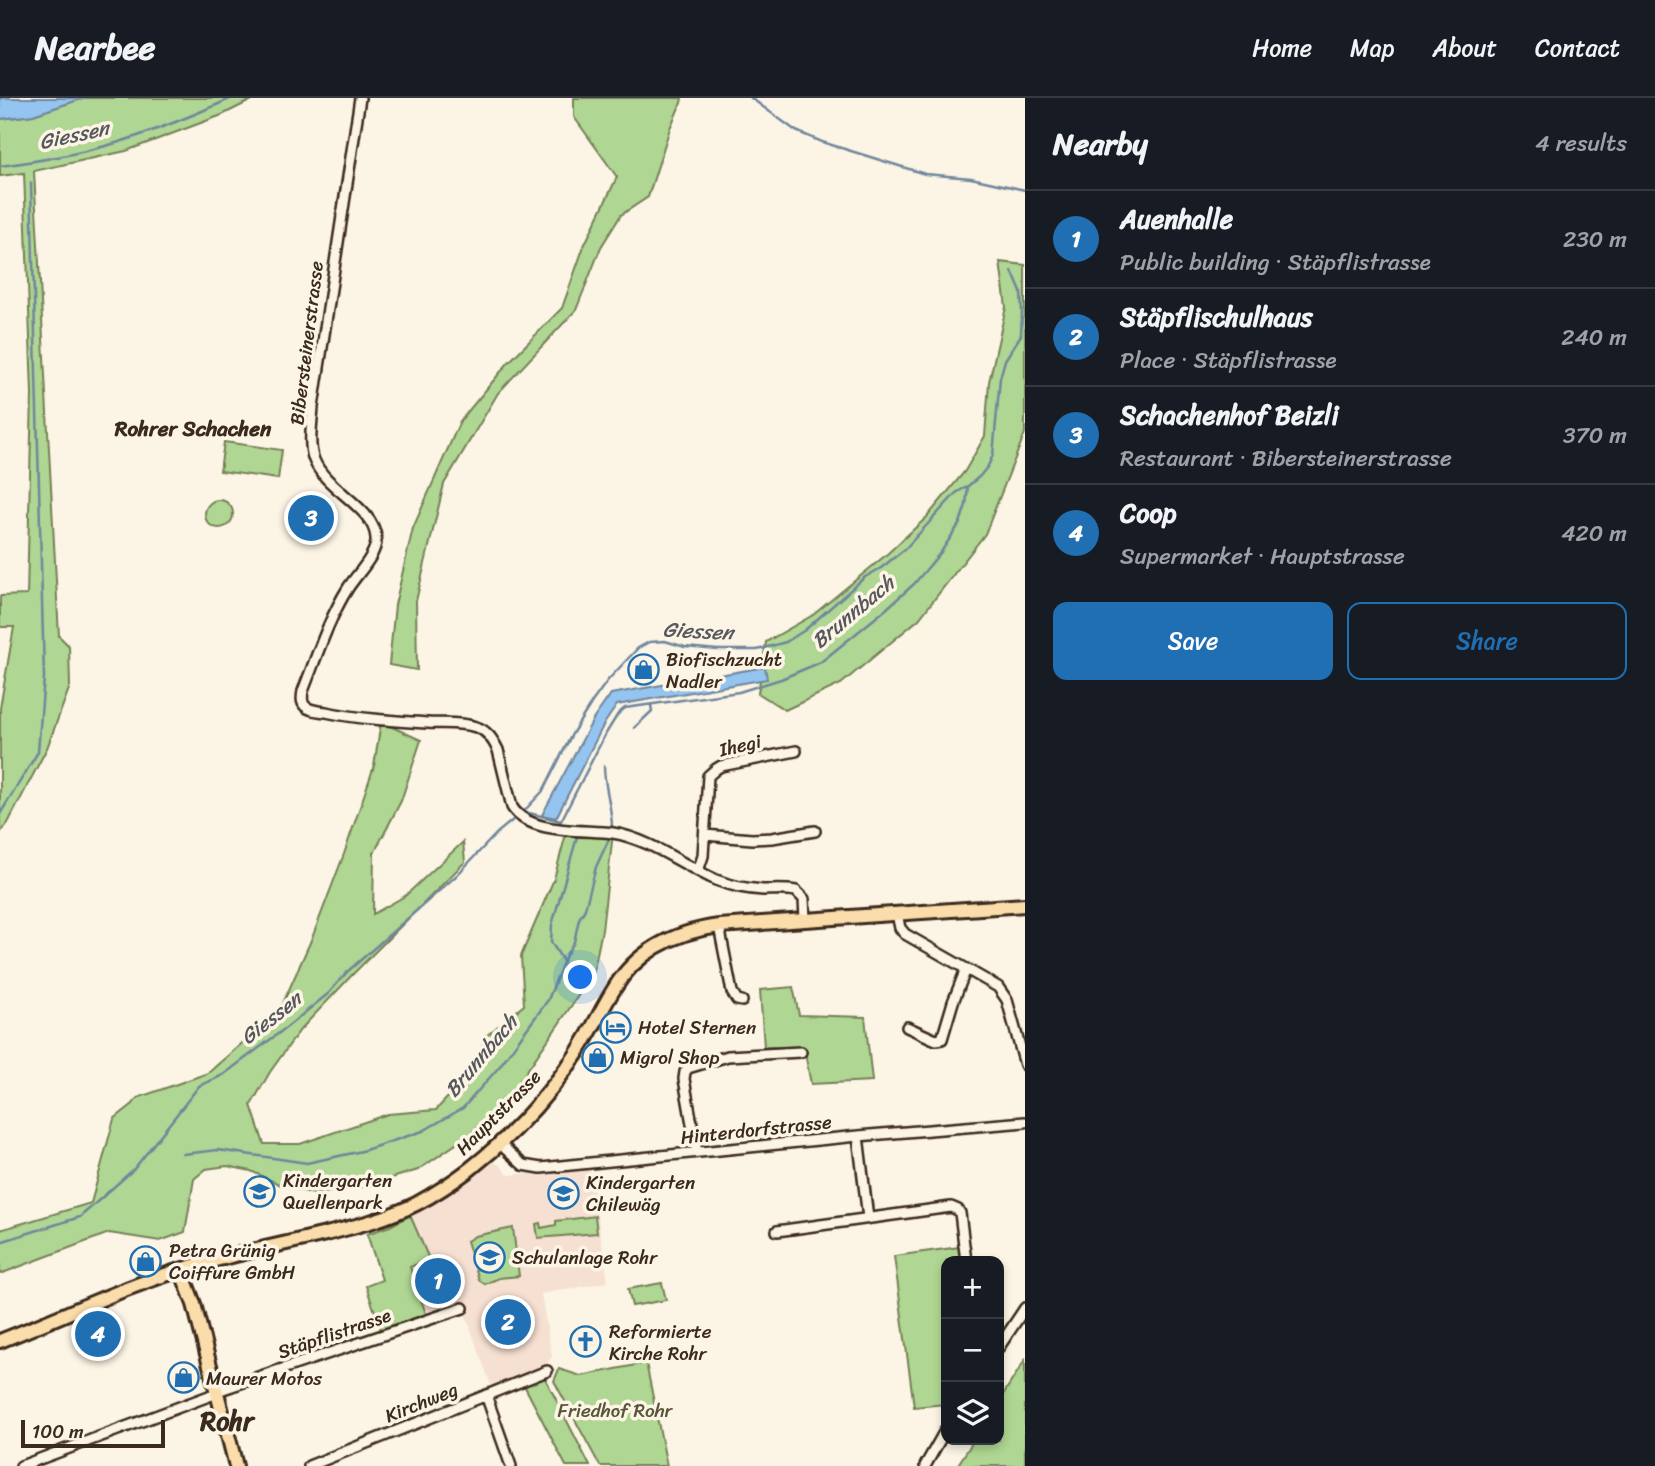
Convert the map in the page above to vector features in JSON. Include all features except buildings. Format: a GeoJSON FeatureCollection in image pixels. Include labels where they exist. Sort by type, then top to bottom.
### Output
{"type":"FeatureCollection","features":[{"type":"Feature","properties":{"kind":"main road","name":"Hauptstrasse"},"geometry":{"type":"LineString","coordinates":[[0,1341],[181,1270],[374,1221],[407,1208],[457,1178],[499,1143],[535,1107],[571,1062],[613,989],[636,962],[669,939],[719,926],[1025,905]]}},
{"type":"Feature","properties":{"kind":"main road"},"geometry":{"type":"LineString","coordinates":[[181,1270],[194,1304],[236,1466]]}},
{"type":"Feature","properties":{"kind":"street","name":"Bibersteinerstrasse"},"geometry":{"type":"LineString","coordinates":[[360,98],[315,393],[311,441],[313,458],[321,472],[367,516],[377,540],[368,560],[333,613],[303,691],[304,705],[309,709],[340,715],[478,727],[487,733],[498,750],[512,807],[520,816],[534,823],[567,831],[614,834],[648,844],[717,880],[748,889],[796,891],[804,899],[805,920]]}},
{"type":"Feature","properties":{"kind":"street","name":"Ihegi"},"geometry":{"type":"LineString","coordinates":[[698,871],[705,835],[706,779],[711,772],[721,766],[796,751]]}},
{"type":"Feature","properties":{"kind":"street"},"geometry":{"type":"LineString","coordinates":[[705,835],[752,839],[815,831]]}},
{"type":"Feature","properties":{"kind":"street"},"geometry":{"type":"LineString","coordinates":[[897,914],[900,928],[905,934],[992,982],[1003,994],[1025,1065]]}},
{"type":"Feature","properties":{"kind":"street"},"geometry":{"type":"LineString","coordinates":[[719,926],[732,992],[737,1000],[742,1001]]}},
{"type":"Feature","properties":{"kind":"street"},"geometry":{"type":"LineString","coordinates":[[907,1027],[936,1040],[942,1039],[966,969]]}},
{"type":"Feature","properties":{"kind":"street"},"geometry":{"type":"LineString","coordinates":[[697,1152],[684,1079],[688,1068],[728,1056],[802,1052]]}},
{"type":"Feature","properties":{"kind":"street","name":"Hinterdorfstrasse"},"geometry":{"type":"LineString","coordinates":[[499,1143],[523,1166],[541,1168],[1025,1122]]}},
{"type":"Feature","properties":{"kind":"street"},"geometry":{"type":"LineString","coordinates":[[858,1136],[868,1218]]}},
{"type":"Feature","properties":{"kind":"street"},"geometry":{"type":"LineString","coordinates":[[777,1231],[955,1208],[960,1213],[965,1256]]}},
{"type":"Feature","properties":{"kind":"street","name":"Stäpflistrasse"},"geometry":{"type":"LineString","coordinates":[[20,1466],[217,1392],[463,1308]]}},
{"type":"Feature","properties":{"kind":"street"},"geometry":{"type":"LineString","coordinates":[[1004,1340],[1025,1308]]}},
{"type":"Feature","properties":{"kind":"street","name":"Kirchweg"},"geometry":{"type":"LineString","coordinates":[[309,1466],[547,1371]]}},
{"type":"Feature","properties":{"kind":"street"},"geometry":{"type":"LineString","coordinates":[[486,1395],[510,1466]]}},
{"type":"Feature","properties":{"kind":"street"},"geometry":{"type":"LineString","coordinates":[[925,1466],[941,1438]]}},
{"type":"Feature","properties":{"kind":"shaded area","name":"Schulanlage Rohr"},"geometry":{"type":"Polygon","coordinates":[[[493,1162],[500,1165],[508,1175],[590,1169],[608,1282],[541,1294],[552,1357],[544,1367],[492,1388],[462,1305],[382,1332],[366,1286],[382,1280],[367,1234],[390,1226],[445,1196],[493,1162]]]}},
{"type":"Feature","properties":{"kind":"green space"},"geometry":{"type":"Polygon","coordinates":[[[84,98],[256,98],[222,115],[126,151],[34,171],[59,636],[69,646],[70,686],[47,748],[8,823],[0,833],[0,708],[14,627],[0,627],[0,596],[27,595],[32,394],[24,173],[0,176],[0,119],[33,115],[84,98]]]}},
{"type":"Feature","properties":{"kind":"green space"},"geometry":{"type":"Polygon","coordinates":[[[574,98],[682,98],[648,197],[621,215],[601,247],[576,310],[498,393],[444,484],[416,601],[417,670],[389,665],[395,605],[413,528],[460,421],[508,363],[562,308],[584,246],[617,177],[574,117],[574,98]]]}},
{"type":"Feature","properties":{"kind":"green space"},"geometry":{"type":"Polygon","coordinates":[[[1000,262],[1025,265],[1025,433],[985,534],[919,619],[841,684],[785,710],[758,693],[766,642],[813,615],[927,517],[965,471],[985,436],[989,382],[1006,307],[1000,262]]]}},
{"type":"Feature","properties":{"kind":"green space"},"geometry":{"type":"Polygon","coordinates":[[[224,442],[282,450],[278,479],[220,471],[224,442]]]}},
{"type":"Feature","properties":{"kind":"green space"},"geometry":{"type":"Polygon","coordinates":[[[219,500],[229,504],[233,514],[229,524],[219,528],[209,524],[205,514],[209,504],[219,500]]]}},
{"type":"Feature","properties":{"kind":"green space"},"geometry":{"type":"Polygon","coordinates":[[[381,722],[421,740],[401,801],[374,853],[373,914],[405,896],[463,842],[465,862],[300,1030],[270,1072],[251,1105],[264,1144],[300,1144],[388,1114],[436,1110],[473,1070],[486,1036],[524,1005],[521,956],[554,879],[567,830],[613,833],[602,930],[593,974],[513,1091],[472,1133],[418,1170],[356,1189],[314,1194],[281,1185],[251,1171],[227,1166],[206,1169],[194,1179],[185,1232],[160,1241],[109,1233],[0,1274],[0,1230],[91,1203],[114,1119],[137,1098],[208,1073],[280,1010],[312,938],[344,854],[374,766],[381,722]]]}},
{"type":"Feature","properties":{"kind":"green space"},"geometry":{"type":"Polygon","coordinates":[[[793,987],[799,1015],[865,1017],[872,1081],[811,1084],[804,1048],[764,1047],[760,990],[793,987]]]}},
{"type":"Feature","properties":{"kind":"green space"},"geometry":{"type":"Polygon","coordinates":[[[410,1215],[429,1259],[410,1267],[427,1317],[382,1332],[366,1286],[382,1280],[367,1234],[410,1215]]]}},
{"type":"Feature","properties":{"kind":"green space"},"geometry":{"type":"Polygon","coordinates":[[[595,1216],[597,1233],[538,1238],[536,1224],[540,1223],[541,1228],[556,1225],[556,1221],[595,1216]]]}},
{"type":"Feature","properties":{"kind":"green space"},"geometry":{"type":"Polygon","coordinates":[[[513,1228],[519,1276],[499,1278],[485,1284],[479,1280],[467,1241],[475,1236],[513,1228]]]}},
{"type":"Feature","properties":{"kind":"green space"},"geometry":{"type":"Polygon","coordinates":[[[960,1247],[961,1256],[941,1256],[941,1404],[914,1407],[894,1256],[960,1247]]]}},
{"type":"Feature","properties":{"kind":"green space"},"geometry":{"type":"Polygon","coordinates":[[[662,1283],[666,1300],[632,1306],[628,1289],[662,1283]]]}},
{"type":"Feature","properties":{"kind":"green space"},"geometry":{"type":"Polygon","coordinates":[[[1025,1360],[1025,1466],[957,1466],[971,1445],[1004,1445],[1004,1393],[1025,1360]]]}},
{"type":"Feature","properties":{"kind":"green space","name":"Friedhof Rohr"},"geometry":{"type":"Polygon","coordinates":[[[646,1363],[667,1466],[600,1466],[554,1381],[559,1369],[581,1376],[646,1363]]]}},
{"type":"Feature","properties":{"kind":"green space"},"geometry":{"type":"Polygon","coordinates":[[[545,1378],[590,1466],[566,1466],[524,1385],[545,1378]]]}},
{"type":"Feature","properties":{"kind":"water"},"geometry":{"type":"Polygon","coordinates":[[[0,98],[84,98],[33,115],[0,119],[0,98]]]}},
{"type":"Feature","properties":{"kind":"water"},"geometry":{"type":"Polygon","coordinates":[[[765,667],[767,679],[617,705],[604,724],[556,818],[542,815],[594,718],[611,694],[765,667]]]}},
{"type":"Feature","properties":{"kind":"waterway","name":"Giessen"},"geometry":{"type":"LineString","coordinates":[[0,166],[59,157],[116,143],[232,98]]}},
{"type":"Feature","properties":{"kind":"waterway","name":"Giessen"},"geometry":{"type":"LineString","coordinates":[[751,98],[796,131],[822,142],[925,174],[971,178],[1025,190]]}},
{"type":"Feature","properties":{"kind":"waterway"},"geometry":{"type":"LineString","coordinates":[[0,814],[38,752],[44,677],[31,183]]}},
{"type":"Feature","properties":{"kind":"waterway","name":"Giessen"},"geometry":{"type":"LineString","coordinates":[[0,1242],[80,1217],[134,1169],[199,1086],[223,1075],[329,993],[347,972],[457,875],[543,791],[592,702],[638,648],[649,642],[665,641],[685,647],[757,650],[786,642],[805,630],[865,577],[905,549],[956,493],[980,476],[993,455],[1000,378],[1005,360],[1021,335],[1021,292],[1012,271]]}},
{"type":"Feature","properties":{"kind":"waterway","name":"Brunnbach"},"geometry":{"type":"LineString","coordinates":[[525,812],[561,821],[605,735],[625,708],[739,692],[781,679],[821,662],[914,584],[941,552],[960,523],[968,486]]}},
{"type":"Feature","properties":{"kind":"waterway"},"geometry":{"type":"LineString","coordinates":[[634,728],[652,711],[651,705]]}},
{"type":"Feature","properties":{"kind":"waterway"},"geometry":{"type":"LineString","coordinates":[[604,766],[612,827]]}},
{"type":"Feature","properties":{"kind":"waterway"},"geometry":{"type":"LineString","coordinates":[[563,961],[551,942],[552,925],[577,837]]}},
{"type":"Feature","properties":{"kind":"waterway","name":"Brunnbach"},"geometry":{"type":"LineString","coordinates":[[183,1154],[218,1150],[307,1163],[362,1151],[423,1131],[463,1108],[499,1067],[548,1000],[574,942],[596,867],[609,839]]}},
{"type":"Feature","properties":{"kind":"place","name":"Schachenhof Beizli"},"geometry":{"type":"Point","coordinates":[311,518]}},
{"type":"Feature","properties":{"kind":"place","name":"Biofischzucht Nadler"},"geometry":{"type":"Point","coordinates":[643,670]}},
{"type":"Feature","properties":{"kind":"place","name":"Hotel Sternen"},"geometry":{"type":"Point","coordinates":[615,1027]}},
{"type":"Feature","properties":{"kind":"place","name":"Migrol Shop"},"geometry":{"type":"Point","coordinates":[597,1057]}},
{"type":"Feature","properties":{"kind":"place","name":"Kindergarten Quellenpark"},"geometry":{"type":"Point","coordinates":[260,1191]}},
{"type":"Feature","properties":{"kind":"place","name":"Kindergarten Chilewäg"},"geometry":{"type":"Point","coordinates":[563,1193]}},
{"type":"Feature","properties":{"kind":"place","name":"Schulanlage Rohr"},"geometry":{"type":"Point","coordinates":[489,1257]}},
{"type":"Feature","properties":{"kind":"place","name":"Petra Grünig Coiffure GmbH"},"geometry":{"type":"Point","coordinates":[146,1261]}},
{"type":"Feature","properties":{"kind":"place","name":"Auenhalle"},"geometry":{"type":"Point","coordinates":[438,1281]}},
{"type":"Feature","properties":{"kind":"place","name":"Stäpflischulhaus"},"geometry":{"type":"Point","coordinates":[508,1322]}},
{"type":"Feature","properties":{"kind":"place","name":"Coop"},"geometry":{"type":"Point","coordinates":[98,1334]}},
{"type":"Feature","properties":{"kind":"place","name":"Reformierte Kirche Rohr"},"geometry":{"type":"Point","coordinates":[586,1342]}},
{"type":"Feature","properties":{"kind":"place","name":"Maurer Motos"},"geometry":{"type":"Point","coordinates":[183,1378]}},
{"type":"Feature","properties":{"kind":"district","name":"Rohrer Schachen"},"geometry":{"type":"Point","coordinates":[193,429]}},
{"type":"Feature","properties":{"kind":"district","name":"Rohr"},"geometry":{"type":"Point","coordinates":[227,1421]}}]}
